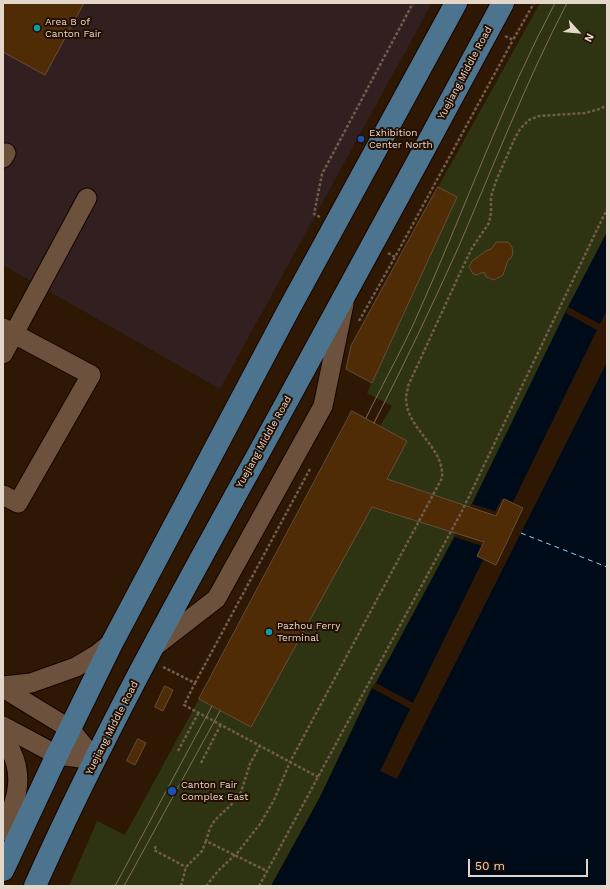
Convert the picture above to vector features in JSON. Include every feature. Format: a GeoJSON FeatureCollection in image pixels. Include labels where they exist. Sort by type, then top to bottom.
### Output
{"type":"FeatureCollection","features":[{"type":"Feature","properties":{"kind":"main road"},"geometry":{"type":"LineString","coordinates":[[3,870],[113,641],[289,309],[456,3]]}},
{"type":"Feature","properties":{"kind":"main road","name":"Yuejiang Middle Road"},"geometry":{"type":"LineString","coordinates":[[35,886],[95,760],[149,654],[503,3]]}},
{"type":"Feature","properties":{"kind":"street"},"geometry":{"type":"LineString","coordinates":[[3,354],[9,331],[87,198]]}},
{"type":"Feature","properties":{"kind":"street"},"geometry":{"type":"LineString","coordinates":[[149,654],[216,599],[314,423],[323,406],[346,294]]}},
{"type":"Feature","properties":{"kind":"street"},"geometry":{"type":"LineString","coordinates":[[3,495],[18,503],[91,375],[9,331]]}},
{"type":"Feature","properties":{"kind":"street"},"geometry":{"type":"LineString","coordinates":[[3,687],[31,684],[76,667],[96,655],[113,641]]}},
{"type":"Feature","properties":{"kind":"street"},"geometry":{"type":"LineString","coordinates":[[3,687],[70,729],[95,760]]}},
{"type":"Feature","properties":{"kind":"street"},"geometry":{"type":"LineString","coordinates":[[3,726],[57,756],[95,760]]}},
{"type":"Feature","properties":{"kind":"street"},"geometry":{"type":"LineString","coordinates":[[3,737],[16,762],[18,788],[10,816],[3,831]]}},
{"type":"Feature","properties":{"kind":"path"},"geometry":{"type":"LineString","coordinates":[[206,886],[218,871],[235,855],[260,824],[274,800],[290,762],[442,478],[443,470],[440,460],[414,422],[409,411],[406,398],[408,386],[472,248],[489,223],[491,213],[491,197],[496,181],[514,140],[520,129],[529,120],[539,116],[585,113],[600,109],[607,105]]}},
{"type":"Feature","properties":{"kind":"path"},"geometry":{"type":"LineString","coordinates":[[259,886],[462,511],[607,209]]}},
{"type":"Feature","properties":{"kind":"path"},"geometry":{"type":"LineString","coordinates":[[149,654],[195,683],[184,705],[318,777]]}},
{"type":"Feature","properties":{"kind":"path"},"geometry":{"type":"LineString","coordinates":[[178,751],[199,712]]}},
{"type":"Feature","properties":{"kind":"path"},"geometry":{"type":"LineString","coordinates":[[201,762],[221,724]]}},
{"type":"Feature","properties":{"kind":"path"},"geometry":{"type":"LineString","coordinates":[[181,886],[186,867],[202,851],[210,828],[215,820],[233,803],[241,792],[250,764],[260,746]]}},
{"type":"Feature","properties":{"kind":"path"},"geometry":{"type":"LineString","coordinates":[[206,841],[267,871]]}},
{"type":"Feature","properties":{"kind":"path"},"geometry":{"type":"LineString","coordinates":[[156,846],[154,850],[186,867]]}},
{"type":"Feature","properties":{"kind":"shaded area"},"geometry":{"type":"Polygon","coordinates":[[[3,3],[432,3],[220,389],[3,265],[3,3]]]}},
{"type":"Feature","properties":{"kind":"green space"},"geometry":{"type":"Polygon","coordinates":[[[540,3],[607,3],[607,232],[568,307],[472,504],[372,688],[320,797],[271,886],[69,886],[97,821],[125,835],[199,699],[251,727],[407,441],[380,426],[392,406],[367,393],[456,197],[438,187],[540,3]]]}},
{"type":"Feature","properties":{"kind":"water"},"geometry":{"type":"Polygon","coordinates":[[[607,232],[607,886],[271,886],[320,797],[372,688],[472,504],[568,307],[607,232]]]}},
{"type":"Feature","properties":{"kind":"pier"},"geometry":{"type":"Polygon","coordinates":[[[568,307],[600,324],[607,310],[607,362],[397,779],[380,771],[410,709],[372,688],[376,683],[413,703],[483,560],[477,556],[482,546],[454,537],[472,504],[495,511],[502,498],[513,502],[597,330],[566,313],[568,307]]]}},
{"type":"Feature","properties":{"kind":"building","name":"Area B of Canton Fair"},"geometry":{"type":"Polygon","coordinates":[[[3,3],[84,3],[45,75],[3,52],[3,3]]]}},
{"type":"Feature","properties":{"kind":"building"},"geometry":{"type":"Polygon","coordinates":[[[438,187],[457,197],[372,383],[346,369],[351,346],[438,187]]]}},
{"type":"Feature","properties":{"kind":"building"},"geometry":{"type":"Polygon","coordinates":[[[497,242],[508,242],[512,247],[513,254],[508,260],[503,275],[494,280],[486,277],[484,272],[476,275],[473,274],[469,267],[472,261],[491,249],[497,242]]]}},
{"type":"Feature","properties":{"kind":"building","name":"Pazhou Ferry Terminal"},"geometry":{"type":"Polygon","coordinates":[[[352,411],[407,441],[387,479],[496,516],[504,499],[523,508],[496,565],[477,556],[484,542],[372,507],[251,727],[199,699],[352,411]]]}},
{"type":"Feature","properties":{"kind":"building"},"geometry":{"type":"Polygon","coordinates":[[[165,686],[173,690],[163,711],[155,707],[165,686]]]}},
{"type":"Feature","properties":{"kind":"building"},"geometry":{"type":"Polygon","coordinates":[[[138,739],[146,743],[135,765],[127,761],[138,739]]]}},
{"type":"Feature","properties":{"kind":"ferry route"},"geometry":{"type":"LineString","coordinates":[[521,533],[607,567]]}},
{"type":"Feature","properties":{"kind":"tram line"},"geometry":{"type":"LineString","coordinates":[[366,418],[415,321],[518,78],[555,3]]}},
{"type":"Feature","properties":{"kind":"tram line"},"geometry":{"type":"LineString","coordinates":[[374,423],[449,268],[524,93],[567,3]]}},
{"type":"Feature","properties":{"kind":"tram line"},"geometry":{"type":"LineString","coordinates":[[115,886],[212,706]]}},
{"type":"Feature","properties":{"kind":"tram line"},"geometry":{"type":"LineString","coordinates":[[124,886],[220,711]]}},
{"type":"Feature","properties":{"kind":"place","name":"Area B of Canton Fair"},"geometry":{"type":"Point","coordinates":[37,28]}},
{"type":"Feature","properties":{"kind":"place","name":"Exhibition Center North"},"geometry":{"type":"Point","coordinates":[361,139]}},
{"type":"Feature","properties":{"kind":"place","name":"Pazhou Ferry Terminal"},"geometry":{"type":"Point","coordinates":[269,632]}},
{"type":"Feature","properties":{"kind":"place","name":"Canton Fair Complex East"},"geometry":{"type":"Point","coordinates":[172,791]}}]}
